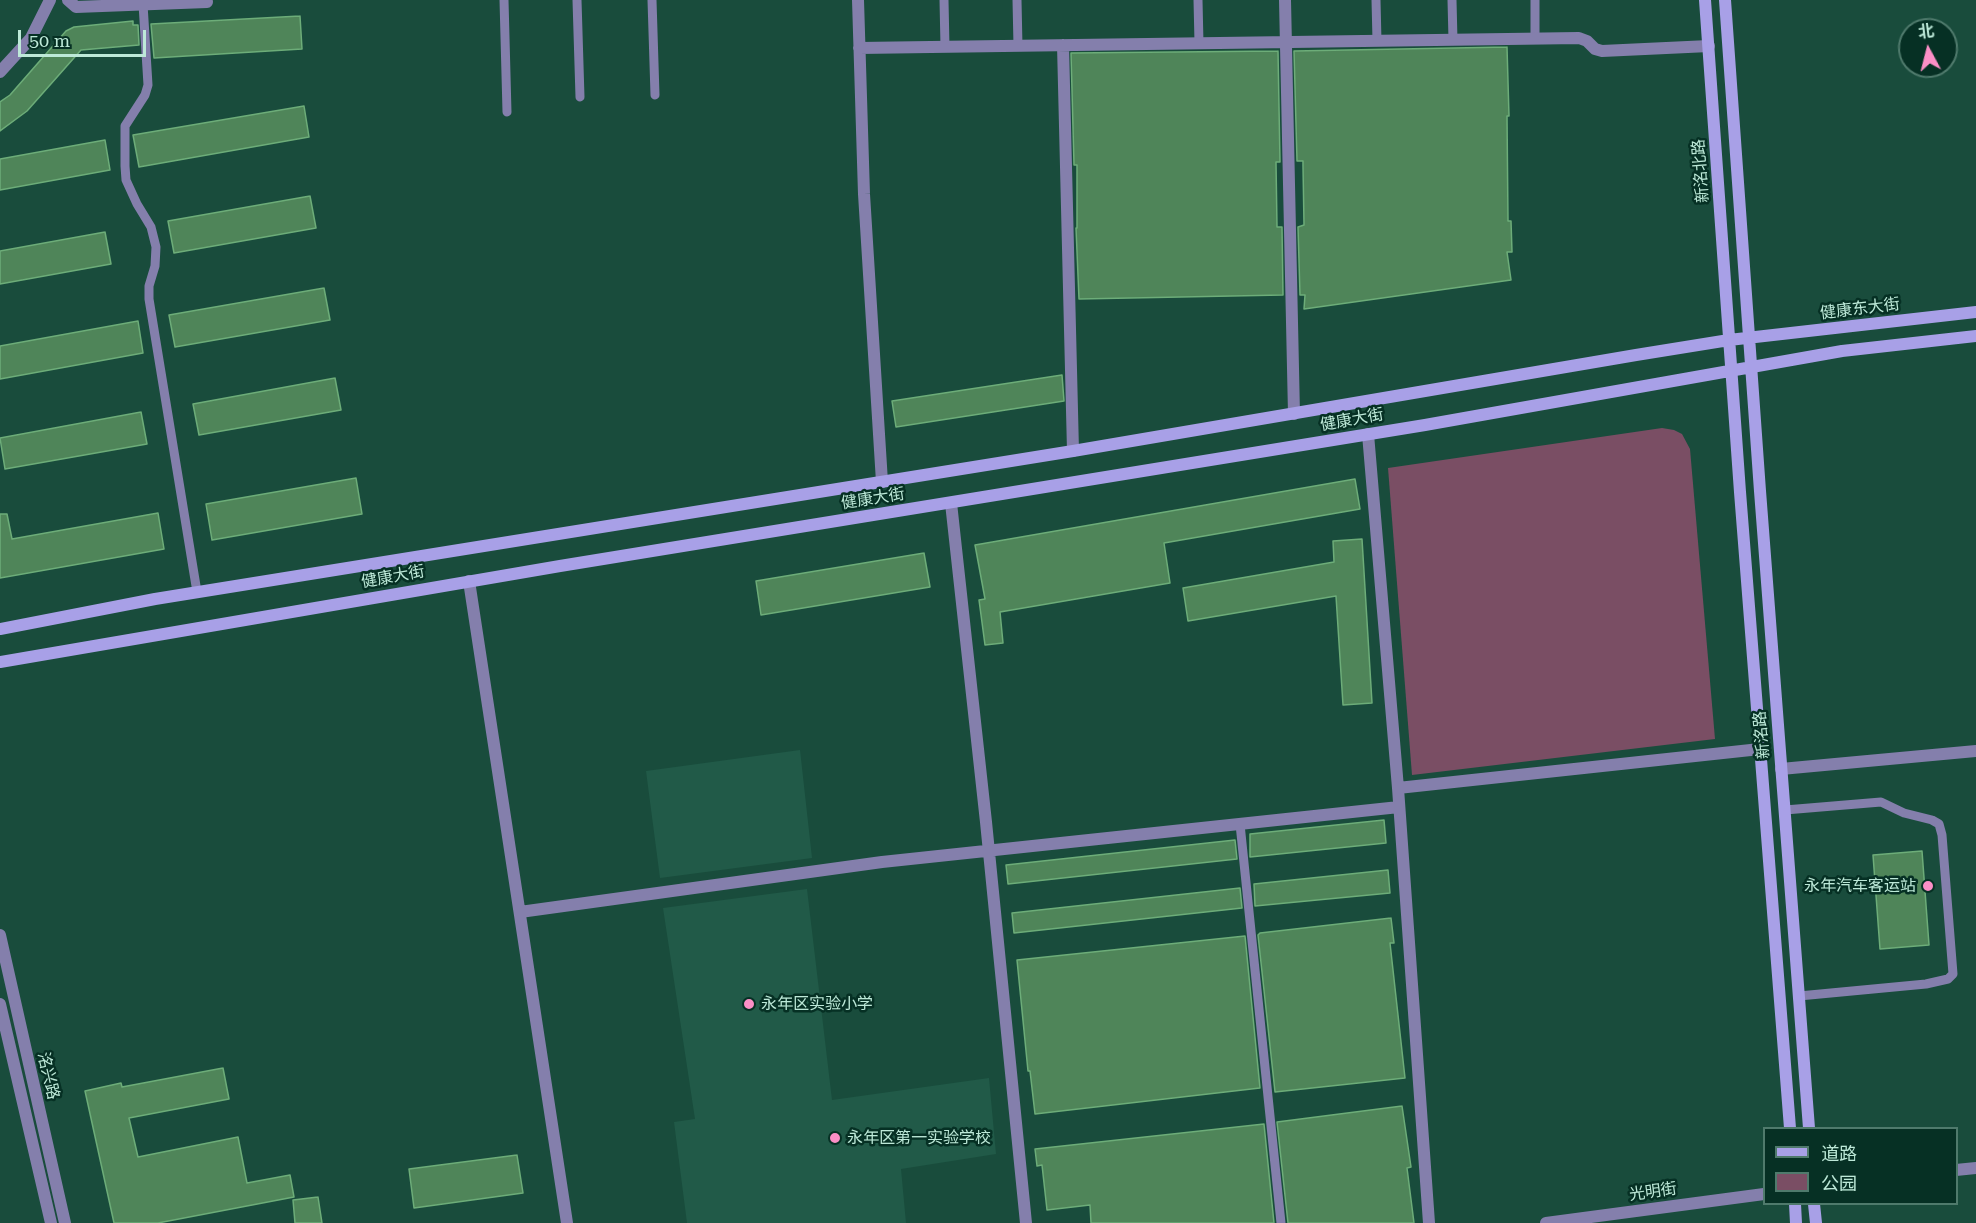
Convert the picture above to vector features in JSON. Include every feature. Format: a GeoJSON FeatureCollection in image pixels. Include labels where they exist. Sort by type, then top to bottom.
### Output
{"type":"FeatureCollection","features":[{"type":"Feature","properties":{"kind":"main road","name":"新洺北路"},"geometry":{"type":"LineString","coordinates":[[1705,0],[1729,340]]}},
{"type":"Feature","properties":{"kind":"main road"},"geometry":{"type":"LineString","coordinates":[[1725,0],[1749,338]]}},
{"type":"Feature","properties":{"kind":"main road","name":"健康东大街"},"geometry":{"type":"LineString","coordinates":[[1749,338],[1976,312]]}},
{"type":"Feature","properties":{"kind":"main road"},"geometry":{"type":"LineString","coordinates":[[1751,368],[1842,351],[1976,336]]}},
{"type":"Feature","properties":{"kind":"main road","name":"健康大街"},"geometry":{"type":"LineString","coordinates":[[0,629],[197,592],[1073,451],[1749,338]]}},
{"type":"Feature","properties":{"kind":"main road","name":"新洺路"},"geometry":{"type":"LineString","coordinates":[[1749,338],[1809,1127]]}},
{"type":"Feature","properties":{"kind":"main road","name":"新洺路"},"geometry":{"type":"LineString","coordinates":[[1729,340],[1790,1127]]}},
{"type":"Feature","properties":{"kind":"main road","name":"健康大街"},"geometry":{"type":"LineString","coordinates":[[0,662],[469,581],[1368,434],[1751,368]]}},
{"type":"Feature","properties":{"kind":"main road"},"geometry":{"type":"LineString","coordinates":[[1795,1205],[1796,1223]]}},
{"type":"Feature","properties":{"kind":"main road"},"geometry":{"type":"LineString","coordinates":[[1814,1205],[1816,1223]]}},
{"type":"Feature","properties":{"kind":"street"},"geometry":{"type":"LineString","coordinates":[[0,72],[31,38],[50,0]]}},
{"type":"Feature","properties":{"kind":"street"},"geometry":{"type":"LineString","coordinates":[[68,0],[76,7],[207,2]]}},
{"type":"Feature","properties":{"kind":"street"},"geometry":{"type":"LineString","coordinates":[[858,0],[864,194],[882,482]]}},
{"type":"Feature","properties":{"kind":"street"},"geometry":{"type":"LineString","coordinates":[[1285,0],[1294,414]]}},
{"type":"Feature","properties":{"kind":"street"},"geometry":{"type":"LineString","coordinates":[[859,48],[1579,38],[1587,40],[1595,49],[1602,51],[1708,46]]}},
{"type":"Feature","properties":{"kind":"street"},"geometry":{"type":"LineString","coordinates":[[1063,45],[1073,451]]}},
{"type":"Feature","properties":{"kind":"street"},"geometry":{"type":"LineString","coordinates":[[1368,434],[1398,788],[1428,1223]]}},
{"type":"Feature","properties":{"kind":"street"},"geometry":{"type":"LineString","coordinates":[[951,503],[1026,1223]]}},
{"type":"Feature","properties":{"kind":"street"},"geometry":{"type":"LineString","coordinates":[[469,581],[567,1223]]}},
{"type":"Feature","properties":{"kind":"street"},"geometry":{"type":"LineString","coordinates":[[1398,788],[1760,749]]}},
{"type":"Feature","properties":{"kind":"street"},"geometry":{"type":"LineString","coordinates":[[1781,769],[1976,751]]}},
{"type":"Feature","properties":{"kind":"street"},"geometry":{"type":"LineString","coordinates":[[520,912],[882,862],[1399,807]]}},
{"type":"Feature","properties":{"kind":"street","name":"洺兴路"},"geometry":{"type":"LineString","coordinates":[[0,935],[65,1223]]}},
{"type":"Feature","properties":{"kind":"street","name":"洺兴路"},"geometry":{"type":"LineString","coordinates":[[0,1004],[51,1223]]}},
{"type":"Feature","properties":{"kind":"street"},"geometry":{"type":"LineString","coordinates":[[1958,1170],[1976,1168]]}},
{"type":"Feature","properties":{"kind":"street","name":"光明街"},"geometry":{"type":"LineString","coordinates":[[1546,1223],[1590,1220],[1763,1194]]}},
{"type":"Feature","properties":{"kind":"lane"},"geometry":{"type":"LineString","coordinates":[[504,0],[507,112]]}},
{"type":"Feature","properties":{"kind":"lane"},"geometry":{"type":"LineString","coordinates":[[577,0],[580,97]]}},
{"type":"Feature","properties":{"kind":"lane"},"geometry":{"type":"LineString","coordinates":[[652,0],[655,95]]}},
{"type":"Feature","properties":{"kind":"lane"},"geometry":{"type":"LineString","coordinates":[[944,0],[945,47]]}},
{"type":"Feature","properties":{"kind":"lane"},"geometry":{"type":"LineString","coordinates":[[1017,0],[1018,46]]}},
{"type":"Feature","properties":{"kind":"lane"},"geometry":{"type":"LineString","coordinates":[[1198,0],[1199,43]]}},
{"type":"Feature","properties":{"kind":"lane"},"geometry":{"type":"LineString","coordinates":[[1376,0],[1377,41]]}},
{"type":"Feature","properties":{"kind":"lane"},"geometry":{"type":"LineString","coordinates":[[1452,0],[1453,40]]}},
{"type":"Feature","properties":{"kind":"lane"},"geometry":{"type":"LineString","coordinates":[[1534,0],[1535,39]]}},
{"type":"Feature","properties":{"kind":"lane"},"geometry":{"type":"LineString","coordinates":[[143,4],[148,85],[145,95],[125,126],[126,180],[151,227],[156,247],[149,299],[197,592]]}},
{"type":"Feature","properties":{"kind":"lane"},"geometry":{"type":"LineString","coordinates":[[1785,810],[1881,802],[1904,813],[1939,824],[1942,835],[1953,974],[1948,979],[1926,984],[1799,996]]}},
{"type":"Feature","properties":{"kind":"lane"},"geometry":{"type":"LineString","coordinates":[[1240,824],[1281,1223]]}},
{"type":"Feature","properties":{"kind":"shaded area"},"geometry":{"type":"Polygon","coordinates":[[[800,750],[812,858],[660,878],[646,771],[800,750]]]}},
{"type":"Feature","properties":{"kind":"shaded area"},"geometry":{"type":"Polygon","coordinates":[[[807,889],[832,1100],[989,1078],[996,1154],[901,1169],[906,1223],[687,1223],[674,1122],[695,1119],[663,908],[807,889]]]}},
{"type":"Feature","properties":{"kind":"green space"},"geometry":{"type":"Polygon","coordinates":[[[1662,428],[1682,434],[1690,449],[1715,739],[1412,775],[1388,468],[1662,428]]]}},
{"type":"Feature","properties":{"kind":"building"},"geometry":{"type":"Polygon","coordinates":[[[300,16],[302,49],[154,58],[151,24],[300,16]]]}},
{"type":"Feature","properties":{"kind":"building"},"geometry":{"type":"Polygon","coordinates":[[[133,21],[133,25],[138,25],[139,45],[81,50],[27,111],[0,131],[0,102],[10,95],[66,31],[74,27],[133,21]]]}},
{"type":"Feature","properties":{"kind":"building"},"geometry":{"type":"Polygon","coordinates":[[[1507,47],[1508,221],[1511,221],[1512,252],[1507,252],[1511,280],[1304,309],[1305,295],[1300,295],[1298,227],[1304,225],[1303,161],[1297,161],[1294,51],[1507,47]]]}},
{"type":"Feature","properties":{"kind":"building"},"geometry":{"type":"Polygon","coordinates":[[[1278,51],[1280,162],[1276,162],[1277,227],[1282,227],[1283,295],[1079,299],[1076,228],[1077,165],[1074,165],[1071,53],[1278,51]]]}},
{"type":"Feature","properties":{"kind":"building"},"geometry":{"type":"Polygon","coordinates":[[[304,106],[309,137],[139,167],[133,135],[304,106]]]}},
{"type":"Feature","properties":{"kind":"building"},"geometry":{"type":"Polygon","coordinates":[[[105,140],[110,170],[0,190],[0,159],[105,140]]]}},
{"type":"Feature","properties":{"kind":"building"},"geometry":{"type":"Polygon","coordinates":[[[310,196],[316,228],[174,253],[168,221],[310,196]]]}},
{"type":"Feature","properties":{"kind":"building"},"geometry":{"type":"Polygon","coordinates":[[[105,232],[111,264],[0,284],[0,251],[105,232]]]}},
{"type":"Feature","properties":{"kind":"building"},"geometry":{"type":"Polygon","coordinates":[[[324,288],[330,320],[175,347],[169,315],[324,288]]]}},
{"type":"Feature","properties":{"kind":"building"},"geometry":{"type":"Polygon","coordinates":[[[138,321],[143,353],[0,379],[0,346],[138,321]]]}},
{"type":"Feature","properties":{"kind":"building"},"geometry":{"type":"Polygon","coordinates":[[[1062,375],[1064,401],[896,427],[892,401],[1062,375]]]}},
{"type":"Feature","properties":{"kind":"building"},"geometry":{"type":"Polygon","coordinates":[[[335,378],[341,410],[199,435],[193,404],[335,378]]]}},
{"type":"Feature","properties":{"kind":"building"},"geometry":{"type":"Polygon","coordinates":[[[141,412],[147,444],[5,469],[0,438],[141,412]]]}},
{"type":"Feature","properties":{"kind":"building"},"geometry":{"type":"Polygon","coordinates":[[[356,478],[362,514],[212,540],[206,504],[356,478]]]}},
{"type":"Feature","properties":{"kind":"building"},"geometry":{"type":"Polygon","coordinates":[[[1355,479],[1360,509],[1164,543],[1170,583],[1000,612],[1003,643],[985,645],[979,600],[985,599],[975,545],[1355,479]]]}},
{"type":"Feature","properties":{"kind":"building"},"geometry":{"type":"Polygon","coordinates":[[[158,513],[164,549],[0,578],[0,514],[7,514],[12,539],[158,513]]]}},
{"type":"Feature","properties":{"kind":"building"},"geometry":{"type":"Polygon","coordinates":[[[1362,539],[1372,703],[1343,705],[1336,596],[1188,621],[1183,588],[1334,562],[1333,541],[1362,539]]]}},
{"type":"Feature","properties":{"kind":"building"},"geometry":{"type":"Polygon","coordinates":[[[924,553],[930,587],[761,615],[756,581],[924,553]]]}},
{"type":"Feature","properties":{"kind":"building"},"geometry":{"type":"Polygon","coordinates":[[[1384,820],[1386,843],[1250,857],[1250,834],[1384,820]]]}},
{"type":"Feature","properties":{"kind":"building"},"geometry":{"type":"Polygon","coordinates":[[[1235,840],[1237,859],[1008,884],[1006,865],[1235,840]]]}},
{"type":"Feature","properties":{"kind":"building"},"geometry":{"type":"Polygon","coordinates":[[[1922,851],[1929,945],[1880,949],[1873,855],[1922,851]]]}},
{"type":"Feature","properties":{"kind":"building"},"geometry":{"type":"Polygon","coordinates":[[[1388,870],[1390,893],[1255,906],[1254,884],[1388,870]]]}},
{"type":"Feature","properties":{"kind":"building"},"geometry":{"type":"Polygon","coordinates":[[[1240,888],[1242,908],[1014,933],[1012,913],[1240,888]]]}},
{"type":"Feature","properties":{"kind":"building"},"geometry":{"type":"Polygon","coordinates":[[[1391,918],[1394,943],[1390,943],[1405,1078],[1275,1092],[1258,935],[1391,918]]]}},
{"type":"Feature","properties":{"kind":"building"},"geometry":{"type":"Polygon","coordinates":[[[1245,936],[1260,1088],[1035,1114],[1030,1071],[1028,1071],[1017,960],[1245,936]]]}},
{"type":"Feature","properties":{"kind":"building"},"geometry":{"type":"Polygon","coordinates":[[[223,1068],[229,1099],[129,1118],[138,1157],[238,1137],[247,1183],[290,1175],[294,1197],[158,1223],[114,1223],[85,1091],[121,1083],[122,1087],[223,1068]]]}},
{"type":"Feature","properties":{"kind":"building"},"geometry":{"type":"Polygon","coordinates":[[[1402,1106],[1411,1167],[1407,1168],[1414,1223],[1288,1223],[1277,1122],[1402,1106]]]}},
{"type":"Feature","properties":{"kind":"building"},"geometry":{"type":"Polygon","coordinates":[[[1264,1124],[1274,1223],[1091,1223],[1090,1205],[1047,1210],[1042,1165],[1037,1166],[1035,1149],[1264,1124]]]}},
{"type":"Feature","properties":{"kind":"building"},"geometry":{"type":"Polygon","coordinates":[[[517,1155],[523,1193],[414,1208],[409,1169],[517,1155]]]}},
{"type":"Feature","properties":{"kind":"building"},"geometry":{"type":"Polygon","coordinates":[[[318,1197],[322,1223],[295,1223],[293,1200],[318,1197]]]}},
{"type":"Feature","properties":{"kind":"place","name":"永年汽车客运站"},"geometry":{"type":"Point","coordinates":[1928,886]}},
{"type":"Feature","properties":{"kind":"place","name":"永年区实验小学"},"geometry":{"type":"Point","coordinates":[749,1004]}},
{"type":"Feature","properties":{"kind":"place","name":"永年区第一实验学校"},"geometry":{"type":"Point","coordinates":[835,1138]}}]}
